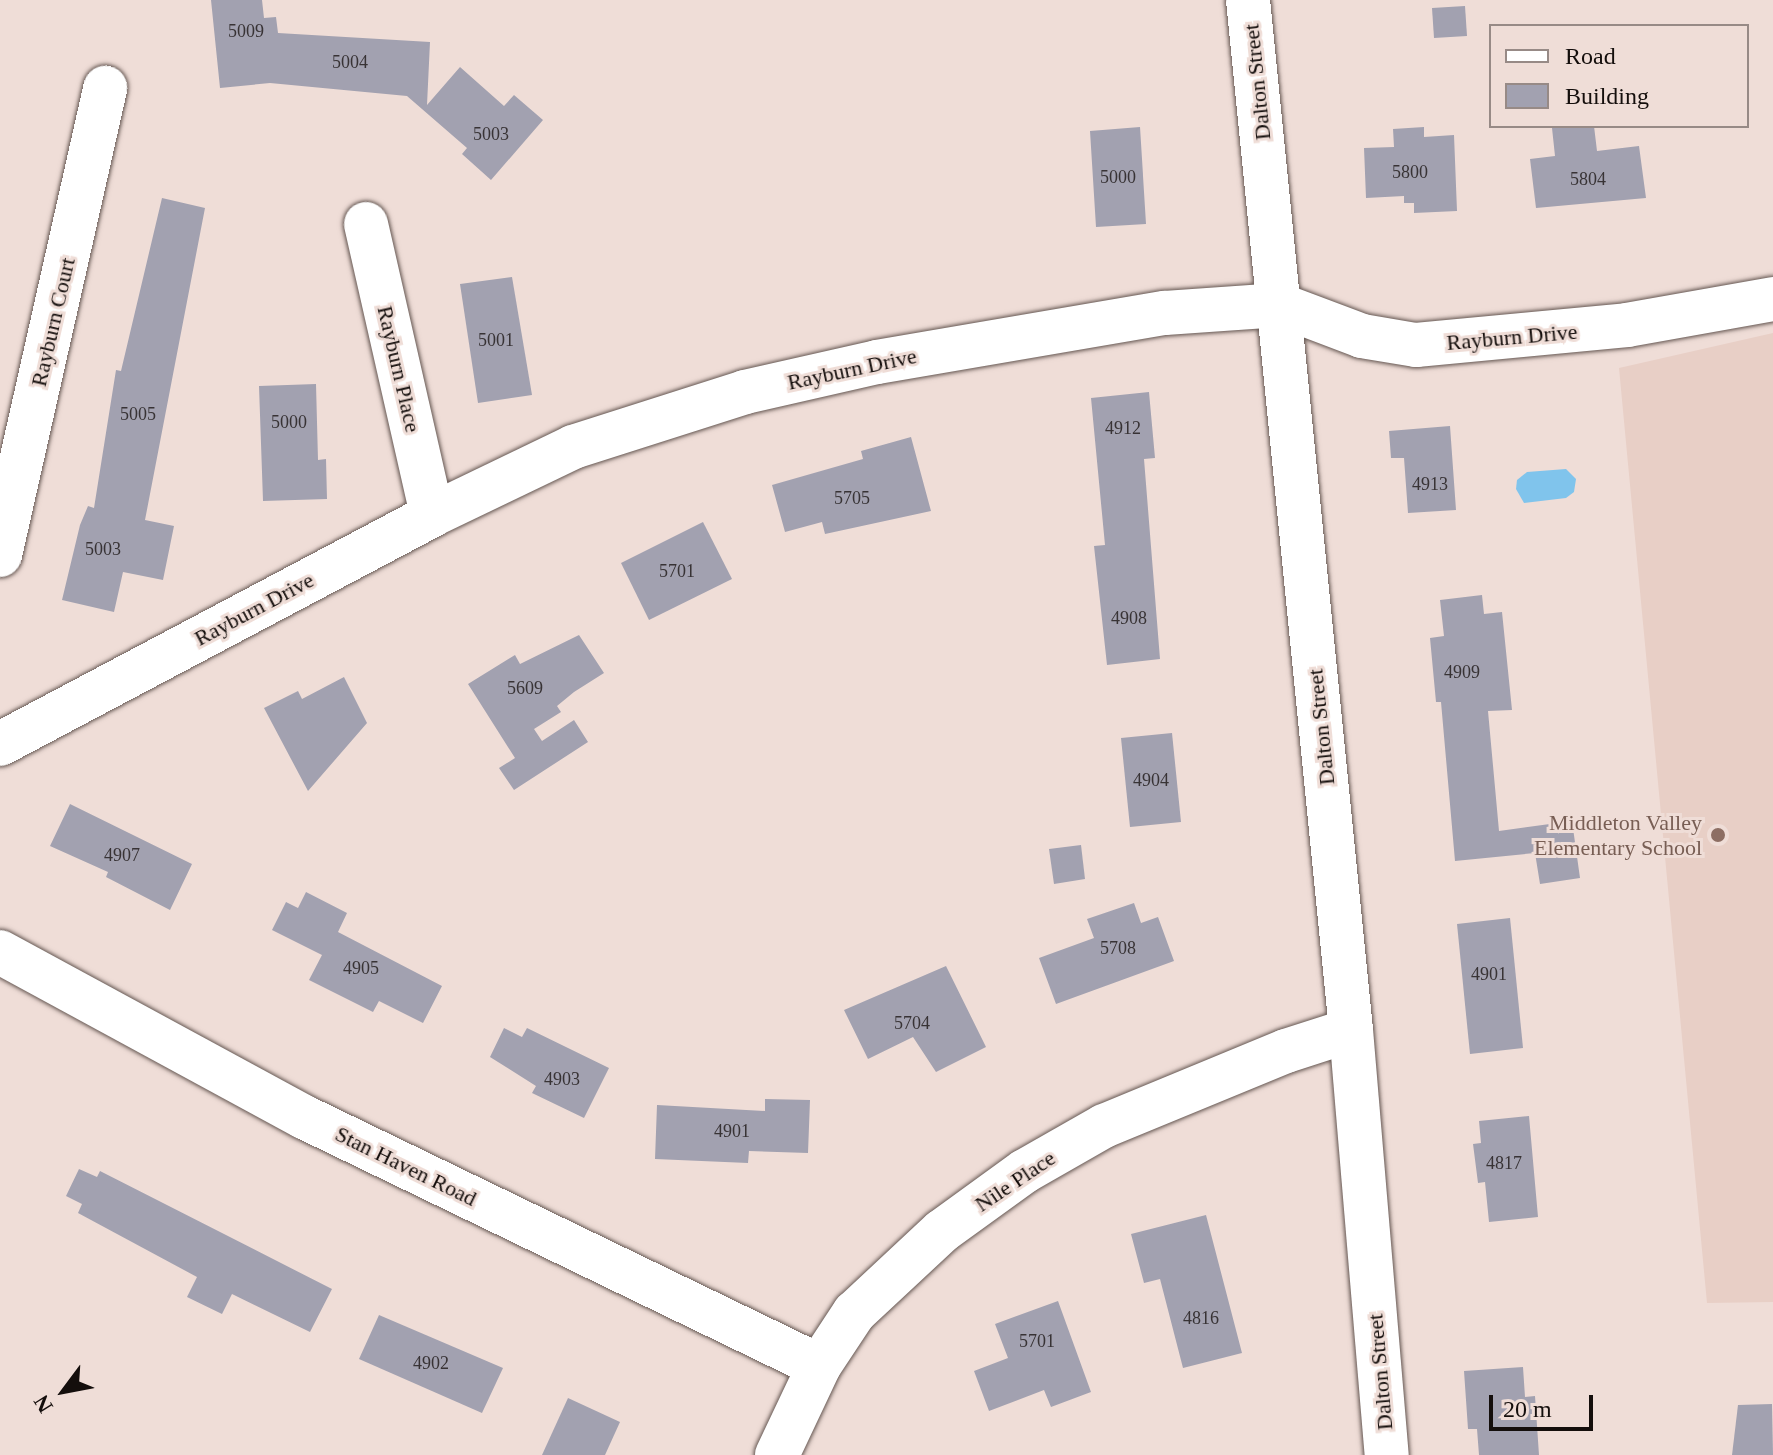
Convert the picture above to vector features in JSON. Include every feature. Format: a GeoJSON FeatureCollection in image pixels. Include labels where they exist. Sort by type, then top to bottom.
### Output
{"type":"FeatureCollection","features":[{"type":"Feature","properties":{"kind":"street","name":"Dalton Street"},"geometry":{"type":"LineString","coordinates":[[1248,0],[1351,1030],[1387,1455]]}},
{"type":"Feature","properties":{"kind":"street","name":"Rayburn Court"},"geometry":{"type":"LineString","coordinates":[[0,555],[105,88]]}},
{"type":"Feature","properties":{"kind":"street","name":"Rayburn Place"},"geometry":{"type":"LineString","coordinates":[[366,224],[432,515]]}},
{"type":"Feature","properties":{"kind":"street","name":"Rayburn Drive"},"geometry":{"type":"LineString","coordinates":[[5,733],[432,515],[573,447],[745,392],[1025,336],[1165,313],[1280,305],[1362,336],[1416,345],[1627,325],[1773,299]]}},
{"type":"Feature","properties":{"kind":"street","name":"Stan Haven Road"},"geometry":{"type":"LineString","coordinates":[[0,952],[304,1117],[819,1366]]}},
{"type":"Feature","properties":{"kind":"street","name":"Nile Place"},"geometry":{"type":"LineString","coordinates":[[777,1455],[819,1366],[854,1313],[942,1231],[1025,1171],[1171,1096],[1351,1030]]}},
{"type":"Feature","properties":{"kind":"shaded area","name":"Middleton Valley Elementary School"},"geometry":{"type":"Polygon","coordinates":[[[1773,333],[1773,1302],[1707,1303],[1619,368],[1773,333]]]}},
{"type":"Feature","properties":{"kind":"water"},"geometry":{"type":"Polygon","coordinates":[[[1566,469],[1576,479],[1574,492],[1566,498],[1524,503],[1516,489],[1517,480],[1527,472],[1566,469]]]}},
{"type":"Feature","properties":{"kind":"building"},"geometry":{"type":"Polygon","coordinates":[[[211,0],[262,0],[264,18],[276,17],[278,33],[430,42],[427,105],[460,67],[504,106],[514,95],[543,120],[491,180],[462,154],[467,148],[407,96],[270,83],[220,88],[211,0]]]}},
{"type":"Feature","properties":{"kind":"building"},"geometry":{"type":"Polygon","coordinates":[[[1465,6],[1467,36],[1434,38],[1432,8],[1465,6]]]}},
{"type":"Feature","properties":{"kind":"building"},"geometry":{"type":"Polygon","coordinates":[[[1140,127],[1146,224],[1096,227],[1090,131],[1140,127]]]}},
{"type":"Feature","properties":{"kind":"building"},"geometry":{"type":"Polygon","coordinates":[[[1424,127],[1424,137],[1454,135],[1457,211],[1414,213],[1414,203],[1404,203],[1404,196],[1366,198],[1364,148],[1394,147],[1393,129],[1424,127]]]}},
{"type":"Feature","properties":{"kind":"building"},"geometry":{"type":"Polygon","coordinates":[[[1552,128],[1594,128],[1597,151],[1639,146],[1646,198],[1536,208],[1530,159],[1555,156],[1552,128]]]}},
{"type":"Feature","properties":{"kind":"building"},"geometry":{"type":"Polygon","coordinates":[[[162,198],[205,208],[145,520],[174,526],[163,580],[123,572],[114,612],[62,600],[80,525],[88,506],[94,508],[116,370],[121,371],[162,198]]]}},
{"type":"Feature","properties":{"kind":"building"},"geometry":{"type":"Polygon","coordinates":[[[512,277],[532,395],[478,403],[460,284],[512,277]]]}},
{"type":"Feature","properties":{"kind":"building"},"geometry":{"type":"Polygon","coordinates":[[[316,384],[318,460],[326,459],[327,499],[263,501],[259,386],[316,384]]]}},
{"type":"Feature","properties":{"kind":"building"},"geometry":{"type":"Polygon","coordinates":[[[1149,392],[1155,458],[1144,459],[1160,659],[1107,665],[1094,546],[1105,545],[1091,398],[1149,392]]]}},
{"type":"Feature","properties":{"kind":"building"},"geometry":{"type":"Polygon","coordinates":[[[1450,426],[1456,510],[1408,513],[1404,458],[1391,458],[1389,431],[1450,426]]]}},
{"type":"Feature","properties":{"kind":"building"},"geometry":{"type":"Polygon","coordinates":[[[911,437],[931,511],[825,534],[822,522],[785,532],[772,485],[863,459],[861,451],[911,437]]]}},
{"type":"Feature","properties":{"kind":"building"},"geometry":{"type":"Polygon","coordinates":[[[703,522],[732,579],[649,620],[621,563],[703,522]]]}},
{"type":"Feature","properties":{"kind":"building"},"geometry":{"type":"Polygon","coordinates":[[[1482,595],[1484,614],[1502,612],[1512,710],[1488,711],[1499,831],[1572,821],[1580,878],[1540,884],[1535,853],[1455,861],[1441,702],[1436,702],[1430,638],[1444,636],[1440,600],[1482,595]]]}},
{"type":"Feature","properties":{"kind":"building"},"geometry":{"type":"Polygon","coordinates":[[[579,635],[604,673],[574,692],[557,706],[561,712],[534,729],[542,741],[574,720],[588,742],[514,790],[499,768],[515,758],[468,684],[515,655],[520,664],[579,635]]]}},
{"type":"Feature","properties":{"kind":"building"},"geometry":{"type":"Polygon","coordinates":[[[344,677],[367,723],[308,791],[264,708],[298,691],[302,699],[344,677]]]}},
{"type":"Feature","properties":{"kind":"building"},"geometry":{"type":"Polygon","coordinates":[[[1172,733],[1181,822],[1130,827],[1121,738],[1172,733]]]}},
{"type":"Feature","properties":{"kind":"building"},"geometry":{"type":"Polygon","coordinates":[[[70,804],[192,864],[170,910],[106,877],[108,872],[50,846],[70,804]]]}},
{"type":"Feature","properties":{"kind":"building"},"geometry":{"type":"Polygon","coordinates":[[[1081,845],[1085,879],[1054,884],[1049,849],[1081,845]]]}},
{"type":"Feature","properties":{"kind":"building"},"geometry":{"type":"Polygon","coordinates":[[[306,892],[347,913],[338,932],[442,986],[423,1023],[379,1001],[373,1012],[309,980],[322,955],[272,930],[286,902],[298,908],[306,892]]]}},
{"type":"Feature","properties":{"kind":"building"},"geometry":{"type":"Polygon","coordinates":[[[1134,903],[1141,923],[1158,917],[1174,961],[1056,1004],[1039,958],[1094,938],[1087,919],[1134,903]]]}},
{"type":"Feature","properties":{"kind":"building"},"geometry":{"type":"Polygon","coordinates":[[[1510,918],[1523,1048],[1470,1054],[1457,924],[1510,918]]]}},
{"type":"Feature","properties":{"kind":"building"},"geometry":{"type":"Polygon","coordinates":[[[946,966],[986,1047],[936,1072],[913,1037],[868,1059],[844,1010],[946,966]]]}},
{"type":"Feature","properties":{"kind":"building"},"geometry":{"type":"Polygon","coordinates":[[[504,1028],[522,1037],[527,1028],[609,1068],[584,1118],[532,1093],[536,1086],[490,1057],[504,1028]]]}},
{"type":"Feature","properties":{"kind":"building"},"geometry":{"type":"Polygon","coordinates":[[[765,1099],[810,1100],[808,1153],[749,1151],[748,1163],[655,1159],[657,1105],[765,1111],[765,1099]]]}},
{"type":"Feature","properties":{"kind":"building"},"geometry":{"type":"Polygon","coordinates":[[[1529,1116],[1538,1217],[1489,1222],[1485,1182],[1478,1183],[1473,1144],[1481,1143],[1479,1121],[1529,1116]]]}},
{"type":"Feature","properties":{"kind":"building"},"geometry":{"type":"Polygon","coordinates":[[[79,1169],[97,1177],[100,1171],[332,1289],[310,1332],[232,1294],[222,1314],[187,1297],[197,1277],[78,1213],[82,1204],[66,1196],[79,1169]]]}},
{"type":"Feature","properties":{"kind":"building"},"geometry":{"type":"Polygon","coordinates":[[[1206,1215],[1242,1353],[1183,1368],[1160,1279],[1144,1283],[1131,1234],[1206,1215]]]}},
{"type":"Feature","properties":{"kind":"building"},"geometry":{"type":"Polygon","coordinates":[[[1058,1301],[1091,1392],[1051,1407],[1044,1390],[989,1411],[974,1371],[1008,1358],[995,1324],[1058,1301]]]}},
{"type":"Feature","properties":{"kind":"building"},"geometry":{"type":"Polygon","coordinates":[[[379,1315],[503,1368],[482,1413],[359,1359],[379,1315]]]}},
{"type":"Feature","properties":{"kind":"building"},"geometry":{"type":"Polygon","coordinates":[[[1523,1367],[1525,1397],[1535,1396],[1539,1455],[1479,1455],[1477,1429],[1468,1429],[1464,1371],[1523,1367]]]}},
{"type":"Feature","properties":{"kind":"building"},"geometry":{"type":"Polygon","coordinates":[[[568,1398],[620,1422],[605,1455],[542,1455],[568,1398]]]}},
{"type":"Feature","properties":{"kind":"building"},"geometry":{"type":"Polygon","coordinates":[[[1772,1404],[1773,1455],[1732,1455],[1738,1405],[1772,1404]]]}},
{"type":"Feature","properties":{"kind":"place","name":"Middleton Valley Elementary School"},"geometry":{"type":"Point","coordinates":[1718,835]}}]}
